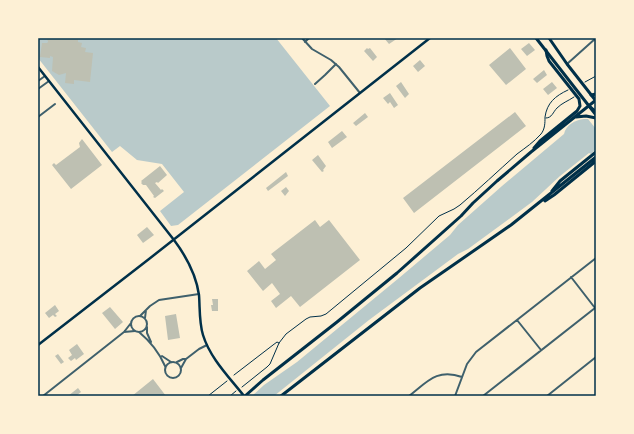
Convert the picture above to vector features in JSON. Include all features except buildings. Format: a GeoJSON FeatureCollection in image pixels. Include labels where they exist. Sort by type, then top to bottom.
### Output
{"type":"FeatureCollection","features":[{"type":"Feature","properties":{"kind":"main road"},"geometry":{"type":"LineString","coordinates":[[38,345],[430,38]]}},
{"type":"Feature","properties":{"kind":"main road"},"geometry":{"type":"LineString","coordinates":[[536,38],[596,113]]}},
{"type":"Feature","properties":{"kind":"main road"},"geometry":{"type":"LineString","coordinates":[[38,67],[184,253],[195,277],[199,294],[201,325],[207,345],[215,359],[244,396],[397,273],[461,216],[497,181],[573,118],[596,101],[548,38]]}},
{"type":"Feature","properties":{"kind":"main road"},"geometry":{"type":"LineString","coordinates":[[531,152],[540,141],[577,111],[580,106],[579,99],[549,61],[546,56],[546,50]]}},
{"type":"Feature","properties":{"kind":"main road"},"geometry":{"type":"LineString","coordinates":[[591,95],[596,94]]}},
{"type":"Feature","properties":{"kind":"main road"},"geometry":{"type":"LineString","coordinates":[[573,118],[582,116],[596,118]]}},
{"type":"Feature","properties":{"kind":"main road"},"geometry":{"type":"LineString","coordinates":[[550,194],[557,184],[596,152]]}},
{"type":"Feature","properties":{"kind":"main road"},"geometry":{"type":"LineString","coordinates":[[537,206],[596,157]]}},
{"type":"Feature","properties":{"kind":"main road"},"geometry":{"type":"LineString","coordinates":[[281,396],[420,288],[554,195],[596,161]]}},
{"type":"Feature","properties":{"kind":"street"},"geometry":{"type":"LineString","coordinates":[[302,38],[315,51],[336,64],[360,93]]}},
{"type":"Feature","properties":{"kind":"street"},"geometry":{"type":"LineString","coordinates":[[305,42],[309,38]]}},
{"type":"Feature","properties":{"kind":"street"},"geometry":{"type":"LineString","coordinates":[[567,64],[596,38]]}},
{"type":"Feature","properties":{"kind":"street"},"geometry":{"type":"LineString","coordinates":[[314,84],[336,64]]}},
{"type":"Feature","properties":{"kind":"street"},"geometry":{"type":"LineString","coordinates":[[38,81],[45,76]]}},
{"type":"Feature","properties":{"kind":"street"},"geometry":{"type":"LineString","coordinates":[[38,89],[49,81]]}},
{"type":"Feature","properties":{"kind":"street"},"geometry":{"type":"LineString","coordinates":[[38,117],[54,104]]}},
{"type":"Feature","properties":{"kind":"street"},"geometry":{"type":"LineString","coordinates":[[455,396],[467,364],[474,354],[596,258]]}},
{"type":"Feature","properties":{"kind":"street"},"geometry":{"type":"LineString","coordinates":[[483,396],[596,308],[571,277]]}},
{"type":"Feature","properties":{"kind":"street"},"geometry":{"type":"LineString","coordinates":[[43,396],[124,332],[134,317],[140,316],[155,302],[199,294]]}},
{"type":"Feature","properties":{"kind":"street"},"geometry":{"type":"LineString","coordinates":[[144,318],[146,310]]}},
{"type":"Feature","properties":{"kind":"street"},"geometry":{"type":"LineString","coordinates":[[140,316],[146,320],[151,343],[161,356],[165,366],[166,375],[172,378],[180,374],[181,368],[186,359]]}},
{"type":"Feature","properties":{"kind":"street"},"geometry":{"type":"LineString","coordinates":[[517,320],[541,351]]}},
{"type":"Feature","properties":{"kind":"street"},"geometry":{"type":"LineString","coordinates":[[131,323],[132,328],[135,331]]}},
{"type":"Feature","properties":{"kind":"street"},"geometry":{"type":"LineString","coordinates":[[139,332],[144,330],[147,325]]}},
{"type":"Feature","properties":{"kind":"street"},"geometry":{"type":"LineString","coordinates":[[124,332],[139,332],[151,343]]}},
{"type":"Feature","properties":{"kind":"street"},"geometry":{"type":"LineString","coordinates":[[177,363],[183,359],[186,359],[207,345]]}},
{"type":"Feature","properties":{"kind":"street"},"geometry":{"type":"LineString","coordinates":[[161,356],[171,362],[177,363],[181,368]]}},
{"type":"Feature","properties":{"kind":"street"},"geometry":{"type":"LineString","coordinates":[[547,396],[596,357]]}},
{"type":"Feature","properties":{"kind":"street"},"geometry":{"type":"LineString","coordinates":[[165,366],[167,363],[171,362]]}},
{"type":"Feature","properties":{"kind":"street"},"geometry":{"type":"LineString","coordinates":[[409,396],[431,379],[440,375],[449,374],[462,377]]}},
{"type":"Feature","properties":{"kind":"path"},"geometry":{"type":"LineString","coordinates":[[584,82],[596,76]]}},
{"type":"Feature","properties":{"kind":"path"},"geometry":{"type":"LineString","coordinates":[[244,385],[270,364],[279,343],[286,334],[306,319],[326,314],[406,248],[439,216],[460,205],[520,151],[538,137],[544,128],[547,110],[551,101],[556,96],[572,88]]}},
{"type":"Feature","properties":{"kind":"path"},"geometry":{"type":"LineString","coordinates":[[545,118],[550,118],[559,105],[575,97]]}},
{"type":"Feature","properties":{"kind":"path"},"geometry":{"type":"LineString","coordinates":[[234,375],[273,345],[278,342],[279,343]]}},
{"type":"Feature","properties":{"kind":"path"},"geometry":{"type":"LineString","coordinates":[[208,396],[227,381]]}},
{"type":"Feature","properties":{"kind":"shaded area"},"geometry":{"type":"Polygon","coordinates":[[[38,38],[276,38],[330,106],[178,225],[171,226],[160,211],[184,192],[162,164],[137,160],[120,146],[112,152],[38,58],[38,38]]]}},
{"type":"Feature","properties":{"kind":"shaded area"},"geometry":{"type":"Polygon","coordinates":[[[588,119],[596,129],[596,149],[591,154],[589,153],[560,176],[532,202],[468,249],[458,254],[369,320],[274,396],[252,396],[264,385],[297,362],[450,235],[458,225],[502,186],[564,134],[569,126],[577,120],[588,119]]]}}]}
